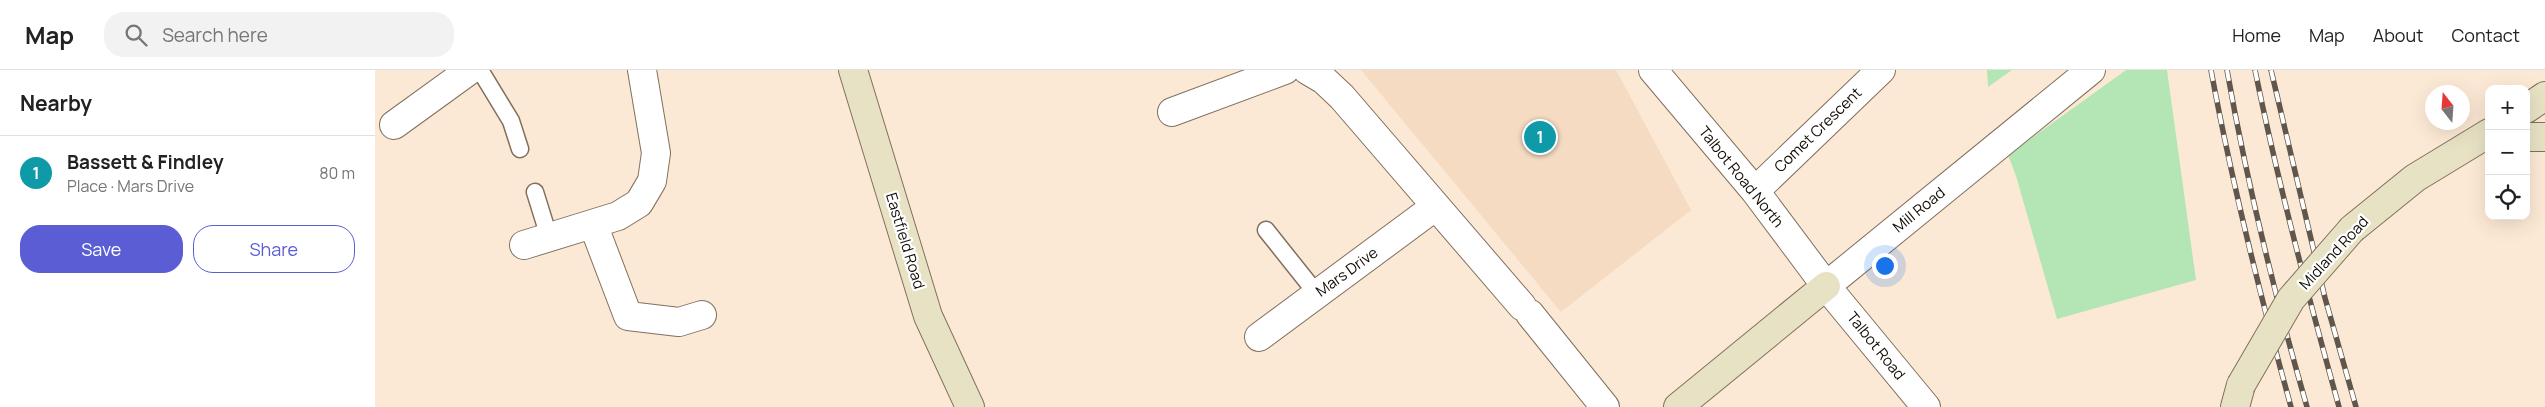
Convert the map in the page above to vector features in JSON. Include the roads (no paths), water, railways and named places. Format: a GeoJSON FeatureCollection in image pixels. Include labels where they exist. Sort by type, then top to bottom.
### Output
{"type":"FeatureCollection","features":[{"type":"Feature","properties":{"kind":"main road","name":"Eastfield Road"},"geometry":{"type":"LineString","coordinates":[[853,70],[928,316],[970,407]]}},
{"type":"Feature","properties":{"kind":"main road"},"geometry":{"type":"LineString","coordinates":[[2530,106],[2545,96]]}},
{"type":"Feature","properties":{"kind":"main road","name":"Midland Road"},"geometry":{"type":"LineString","coordinates":[[2238,396],[2291,298],[2352,229],[2415,178],[2485,137]]}},
{"type":"Feature","properties":{"kind":"main road"},"geometry":{"type":"LineString","coordinates":[[2530,137],[2545,137]]}},
{"type":"Feature","properties":{"kind":"main road","name":"Mill Road"},"geometry":{"type":"LineString","coordinates":[[1678,407],[1826,286]]}},
{"type":"Feature","properties":{"kind":"street"},"geometry":{"type":"LineString","coordinates":[[394,125],[470,70]]}},
{"type":"Feature","properties":{"kind":"street"},"geometry":{"type":"LineString","coordinates":[[536,241],[619,216],[639,203],[652,181],[656,153],[642,70]]}},
{"type":"Feature","properties":{"kind":"street"},"geometry":{"type":"LineString","coordinates":[[1172,112],[1285,70]]}},
{"type":"Feature","properties":{"kind":"street"},"geometry":{"type":"LineString","coordinates":[[1307,70],[1325,80],[1342,97],[1526,310],[1605,407]]}},
{"type":"Feature","properties":{"kind":"street","name":"Talbot Road North"},"geometry":{"type":"LineString","coordinates":[[1653,70],[1755,191],[1826,286]]}},
{"type":"Feature","properties":{"kind":"street","name":"Comet Crescent"},"geometry":{"type":"LineString","coordinates":[[1755,191],[1881,70]]}},
{"type":"Feature","properties":{"kind":"street","name":"Mill Road"},"geometry":{"type":"LineString","coordinates":[[1826,286],[2091,70]]}},
{"type":"Feature","properties":{"kind":"street","name":"Mars Drive"},"geometry":{"type":"LineString","coordinates":[[1259,337],[1436,206]]}},
{"type":"Feature","properties":{"kind":"street"},"geometry":{"type":"LineString","coordinates":[[593,224],[628,316],[679,322],[702,315]]}},
{"type":"Feature","properties":{"kind":"street","name":"Talbot Road"},"geometry":{"type":"LineString","coordinates":[[1826,286],[1926,407]]}},
{"type":"Feature","properties":{"kind":"lane"},"geometry":{"type":"LineString","coordinates":[[480,70],[511,121],[520,149]]}},
{"type":"Feature","properties":{"kind":"lane"},"geometry":{"type":"LineString","coordinates":[[535,192],[536,241]]}},
{"type":"Feature","properties":{"kind":"lane"},"geometry":{"type":"LineString","coordinates":[[1266,230],[1317,294]]}},
{"type":"Feature","properties":{"kind":"railway"},"geometry":{"type":"LineString","coordinates":[[2211,70],[2247,239],[2291,407]]}},
{"type":"Feature","properties":{"kind":"railway"},"geometry":{"type":"LineString","coordinates":[[2227,70],[2243,155],[2263,240],[2307,407]]}},
{"type":"Feature","properties":{"kind":"railway"},"geometry":{"type":"LineString","coordinates":[[2255,70],[2273,155],[2339,407]]}},
{"type":"Feature","properties":{"kind":"railway"},"geometry":{"type":"LineString","coordinates":[[2271,70],[2325,298],[2356,407]]}},
{"type":"Feature","properties":{"kind":"place","name":"Bassett & Findley"},"geometry":{"type":"Point","coordinates":[1540,137]}}]}
